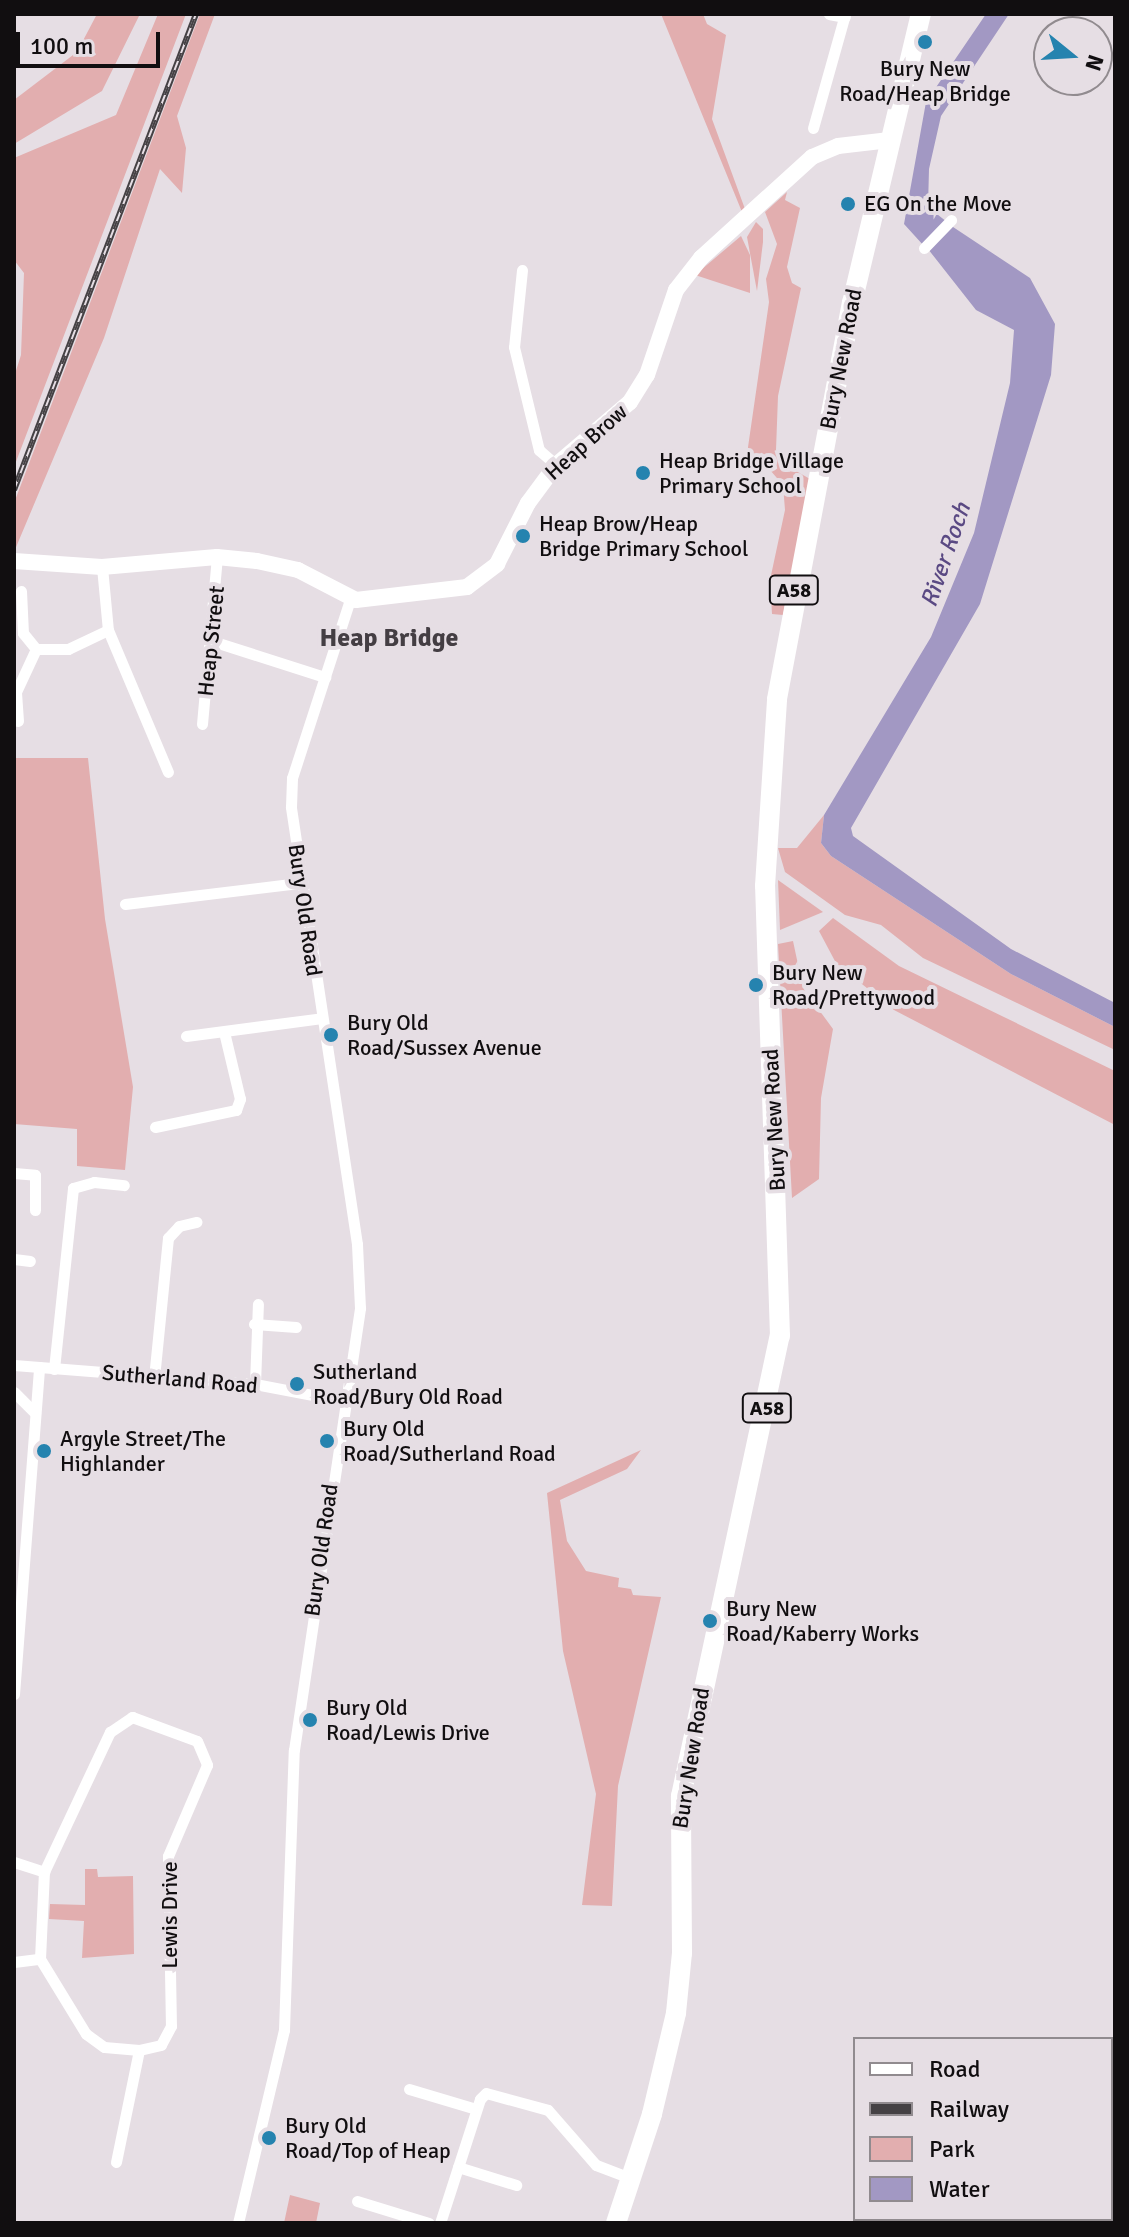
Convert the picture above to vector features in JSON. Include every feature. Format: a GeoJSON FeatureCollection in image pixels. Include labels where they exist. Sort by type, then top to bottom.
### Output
{"type":"FeatureCollection","features":[{"type":"Feature","properties":{"kind":"highway","name":"Bury New Road"},"geometry":{"type":"LineString","coordinates":[[616,2223],[632,2179],[677,1999],[681,1796],[780,1336],[765,881],[777,699],[795,583],[890,140],[921,14]]}},
{"type":"Feature","properties":{"kind":"street"},"geometry":{"type":"LineString","coordinates":[[813,128],[845,15],[829,14]]}},
{"type":"Feature","properties":{"kind":"street","name":"Heap Brow"},"geometry":{"type":"LineString","coordinates":[[350,600],[442,593],[485,576],[503,555],[528,503],[556,465],[630,402],[647,375],[676,290],[701,258],[812,157],[838,146],[890,140]]}},
{"type":"Feature","properties":{"kind":"street"},"geometry":{"type":"LineString","coordinates":[[924,248],[951,220]]}},
{"type":"Feature","properties":{"kind":"street"},"geometry":{"type":"LineString","coordinates":[[522,270],[514,347],[539,450],[556,465]]}},
{"type":"Feature","properties":{"kind":"street"},"geometry":{"type":"LineString","coordinates":[[14,561],[102,567],[217,557],[298,570],[350,600]]}},
{"type":"Feature","properties":{"kind":"street","name":"Heap Street"},"geometry":{"type":"LineString","coordinates":[[202,724],[212,641],[217,557]]}},
{"type":"Feature","properties":{"kind":"street"},"geometry":{"type":"LineString","coordinates":[[102,567],[108,630],[168,772]]}},
{"type":"Feature","properties":{"kind":"street"},"geometry":{"type":"LineString","coordinates":[[21,591],[23,633],[36,649]]}},
{"type":"Feature","properties":{"kind":"street","name":"Bury Old Road"},"geometry":{"type":"LineString","coordinates":[[238,2223],[284,2030],[294,1750],[360,1282],[299,883],[292,778],[350,600]]}},
{"type":"Feature","properties":{"kind":"street"},"geometry":{"type":"LineString","coordinates":[[36,649],[68,649],[108,630]]}},
{"type":"Feature","properties":{"kind":"street"},"geometry":{"type":"LineString","coordinates":[[212,641],[325,677]]}},
{"type":"Feature","properties":{"kind":"street"},"geometry":{"type":"LineString","coordinates":[[18,721],[16,692],[36,649]]}},
{"type":"Feature","properties":{"kind":"street"},"geometry":{"type":"LineString","coordinates":[[125,904],[299,883]]}},
{"type":"Feature","properties":{"kind":"street"},"geometry":{"type":"LineString","coordinates":[[186,1036],[322,1018]]}},
{"type":"Feature","properties":{"kind":"street"},"geometry":{"type":"LineString","coordinates":[[155,1127],[236,1110],[240,1099],[224,1032]]}},
{"type":"Feature","properties":{"kind":"street"},"geometry":{"type":"LineString","coordinates":[[14,1173],[35,1175],[35,1210]]}},
{"type":"Feature","properties":{"kind":"street"},"geometry":{"type":"LineString","coordinates":[[54,1369],[73,1188],[94,1182],[124,1185]]}},
{"type":"Feature","properties":{"kind":"street"},"geometry":{"type":"LineString","coordinates":[[154,1378],[166,1247],[179,1226],[197,1222]]}},
{"type":"Feature","properties":{"kind":"street"},"geometry":{"type":"LineString","coordinates":[[152,1245],[166,1247]]}},
{"type":"Feature","properties":{"kind":"street"},"geometry":{"type":"LineString","coordinates":[[14,1259],[30,1261]]}},
{"type":"Feature","properties":{"kind":"street"},"geometry":{"type":"LineString","coordinates":[[255,1384],[254,1324],[258,1304]]}},
{"type":"Feature","properties":{"kind":"street"},"geometry":{"type":"LineString","coordinates":[[254,1324],[296,1327]]}},
{"type":"Feature","properties":{"kind":"street","name":"Sutherland Road"},"geometry":{"type":"LineString","coordinates":[[14,1365],[255,1384],[344,1401]]}},
{"type":"Feature","properties":{"kind":"street"},"geometry":{"type":"LineString","coordinates":[[14,1694],[39,1367]]}},
{"type":"Feature","properties":{"kind":"street"},"geometry":{"type":"LineString","coordinates":[[14,1392],[35,1413]]}},
{"type":"Feature","properties":{"kind":"street","name":"Lewis Drive"},"geometry":{"type":"LineString","coordinates":[[40,1959],[44,1872],[110,1732],[122,1720],[144,1717],[197,1741],[212,1759],[168,1856],[171,2026],[161,2045],[139,2050]]}},
{"type":"Feature","properties":{"kind":"street"},"geometry":{"type":"LineString","coordinates":[[14,1862],[44,1872]]}},
{"type":"Feature","properties":{"kind":"street"},"geometry":{"type":"LineString","coordinates":[[14,1962],[40,1959],[86,2034],[104,2047],[139,2050],[116,2162]]}},
{"type":"Feature","properties":{"kind":"street"},"geometry":{"type":"LineString","coordinates":[[409,2088],[476,2109]]}},
{"type":"Feature","properties":{"kind":"street"},"geometry":{"type":"LineString","coordinates":[[440,2223],[480,2099],[495,2091],[548,2110],[596,2165],[632,2179]]}},
{"type":"Feature","properties":{"kind":"street"},"geometry":{"type":"LineString","coordinates":[[458,2167],[516,2185]]}},
{"type":"Feature","properties":{"kind":"street"},"geometry":{"type":"LineString","coordinates":[[357,2201],[429,2223]]}},
{"type":"Feature","properties":{"kind":"green space"},"geometry":{"type":"Polygon","coordinates":[[[97,14],[140,14],[102,91],[14,144],[14,100],[77,52],[97,14]]]}},
{"type":"Feature","properties":{"kind":"green space"},"geometry":{"type":"Polygon","coordinates":[[[158,14],[186,14],[14,467],[14,377],[21,355],[24,273],[14,260],[14,158],[116,115],[158,14]]]}},
{"type":"Feature","properties":{"kind":"green space"},"geometry":{"type":"Polygon","coordinates":[[[200,14],[215,14],[177,116],[186,148],[182,193],[160,169],[104,338],[14,552],[14,503],[200,14]]]}},
{"type":"Feature","properties":{"kind":"green space"},"geometry":{"type":"Polygon","coordinates":[[[661,14],[703,14],[707,24],[726,35],[712,119],[745,209],[742,212],[661,14]]]}},
{"type":"Feature","properties":{"kind":"green space"},"geometry":{"type":"Polygon","coordinates":[[[787,192],[785,200],[800,208],[787,267],[792,283],[801,288],[778,396],[776,450],[791,455],[789,467],[810,479],[783,615],[772,614],[770,580],[785,510],[783,485],[770,470],[746,461],[769,302],[766,279],[777,244],[765,212],[787,192]]]}},
{"type":"Feature","properties":{"kind":"green space"},"geometry":{"type":"Polygon","coordinates":[[[756,222],[763,229],[757,291],[747,237],[756,222]]]}},
{"type":"Feature","properties":{"kind":"green space"},"geometry":{"type":"Polygon","coordinates":[[[741,236],[750,255],[750,293],[695,275],[741,236]]]}},
{"type":"Feature","properties":{"kind":"green space"},"geometry":{"type":"Polygon","coordinates":[[[14,758],[88,758],[105,919],[133,1087],[125,1170],[77,1166],[77,1129],[14,1124],[14,758]]]}},
{"type":"Feature","properties":{"kind":"green space"},"geometry":{"type":"Polygon","coordinates":[[[824,815],[821,843],[831,856],[1011,974],[1115,1027],[1115,1050],[923,958],[881,925],[845,915],[785,872],[778,848],[797,848],[824,815]]]}},
{"type":"Feature","properties":{"kind":"green space"},"geometry":{"type":"Polygon","coordinates":[[[778,880],[823,912],[780,930],[778,880]]]}},
{"type":"Feature","properties":{"kind":"green space"},"geometry":{"type":"Polygon","coordinates":[[[833,918],[899,966],[1115,1071],[1115,1125],[894,1010],[836,963],[819,931],[833,918]]]}},
{"type":"Feature","properties":{"kind":"green space"},"geometry":{"type":"Polygon","coordinates":[[[793,941],[803,988],[833,1029],[821,1098],[819,1179],[792,1198],[778,944],[793,941]]]}},
{"type":"Feature","properties":{"kind":"green space"},"geometry":{"type":"Polygon","coordinates":[[[641,1450],[627,1469],[560,1500],[567,1541],[586,1571],[619,1578],[618,1587],[631,1589],[633,1595],[661,1597],[618,1786],[612,1906],[582,1905],[596,1794],[563,1651],[547,1493],[641,1450]]]}},
{"type":"Feature","properties":{"kind":"green space"},"geometry":{"type":"Polygon","coordinates":[[[85,1869],[97,1869],[98,1877],[133,1876],[134,1954],[82,1958],[84,1921],[49,1919],[50,1904],[85,1905],[85,1869]]]}},
{"type":"Feature","properties":{"kind":"green space"},"geometry":{"type":"Polygon","coordinates":[[[290,2195],[320,2203],[316,2223],[284,2223],[290,2195]]]}},
{"type":"Feature","properties":{"kind":"water"},"geometry":{"type":"Polygon","coordinates":[[[986,14],[1009,14],[941,116],[929,169],[928,207],[947,222],[924,246],[904,224],[926,102],[986,14]]]}},
{"type":"Feature","properties":{"kind":"water"},"geometry":{"type":"Polygon","coordinates":[[[950,225],[1030,278],[1055,324],[1051,375],[980,604],[851,828],[853,836],[1011,949],[1115,1003],[1115,1027],[1011,974],[831,856],[821,843],[824,815],[931,637],[974,533],[1010,383],[1014,330],[976,310],[928,249],[950,225]]]}},
{"type":"Feature","properties":{"kind":"railway"},"geometry":{"type":"LineString","coordinates":[[14,490],[196,14]]}},
{"type":"Feature","properties":{"kind":"place","name":"Bury New Road/Heap Bridge"},"geometry":{"type":"Point","coordinates":[925,42]}},
{"type":"Feature","properties":{"kind":"place","name":"EG On the Move"},"geometry":{"type":"Point","coordinates":[848,204]}},
{"type":"Feature","properties":{"kind":"place","name":"Heap Bridge Village Primary School"},"geometry":{"type":"Point","coordinates":[643,473]}},
{"type":"Feature","properties":{"kind":"place","name":"Heap Brow/Heap Bridge Primary School"},"geometry":{"type":"Point","coordinates":[523,536]}},
{"type":"Feature","properties":{"kind":"place","name":"Bury New Road/Prettywood"},"geometry":{"type":"Point","coordinates":[756,985]}},
{"type":"Feature","properties":{"kind":"place","name":"Bury Old Road/Sussex Avenue"},"geometry":{"type":"Point","coordinates":[331,1035]}},
{"type":"Feature","properties":{"kind":"place","name":"Sutherland Road/Bury Old Road"},"geometry":{"type":"Point","coordinates":[297,1384]}},
{"type":"Feature","properties":{"kind":"place","name":"Bury Old Road/Sutherland Road"},"geometry":{"type":"Point","coordinates":[327,1441]}},
{"type":"Feature","properties":{"kind":"place","name":"Argyle Street/The Highlander"},"geometry":{"type":"Point","coordinates":[44,1451]}},
{"type":"Feature","properties":{"kind":"place","name":"Bury New Road/Kaberry Works"},"geometry":{"type":"Point","coordinates":[710,1621]}},
{"type":"Feature","properties":{"kind":"place","name":"Bury Old Road/Lewis Drive"},"geometry":{"type":"Point","coordinates":[310,1720]}},
{"type":"Feature","properties":{"kind":"place","name":"Bury Old Road/Top of Heap"},"geometry":{"type":"Point","coordinates":[269,2138]}},
{"type":"Feature","properties":{"kind":"district","name":"Heap Bridge"},"geometry":{"type":"Point","coordinates":[389,639]}},
{"type":"Feature","properties":{"kind":"water label","name":"River Roch"},"geometry":{"type":"Point","coordinates":[946,555]}}]}
